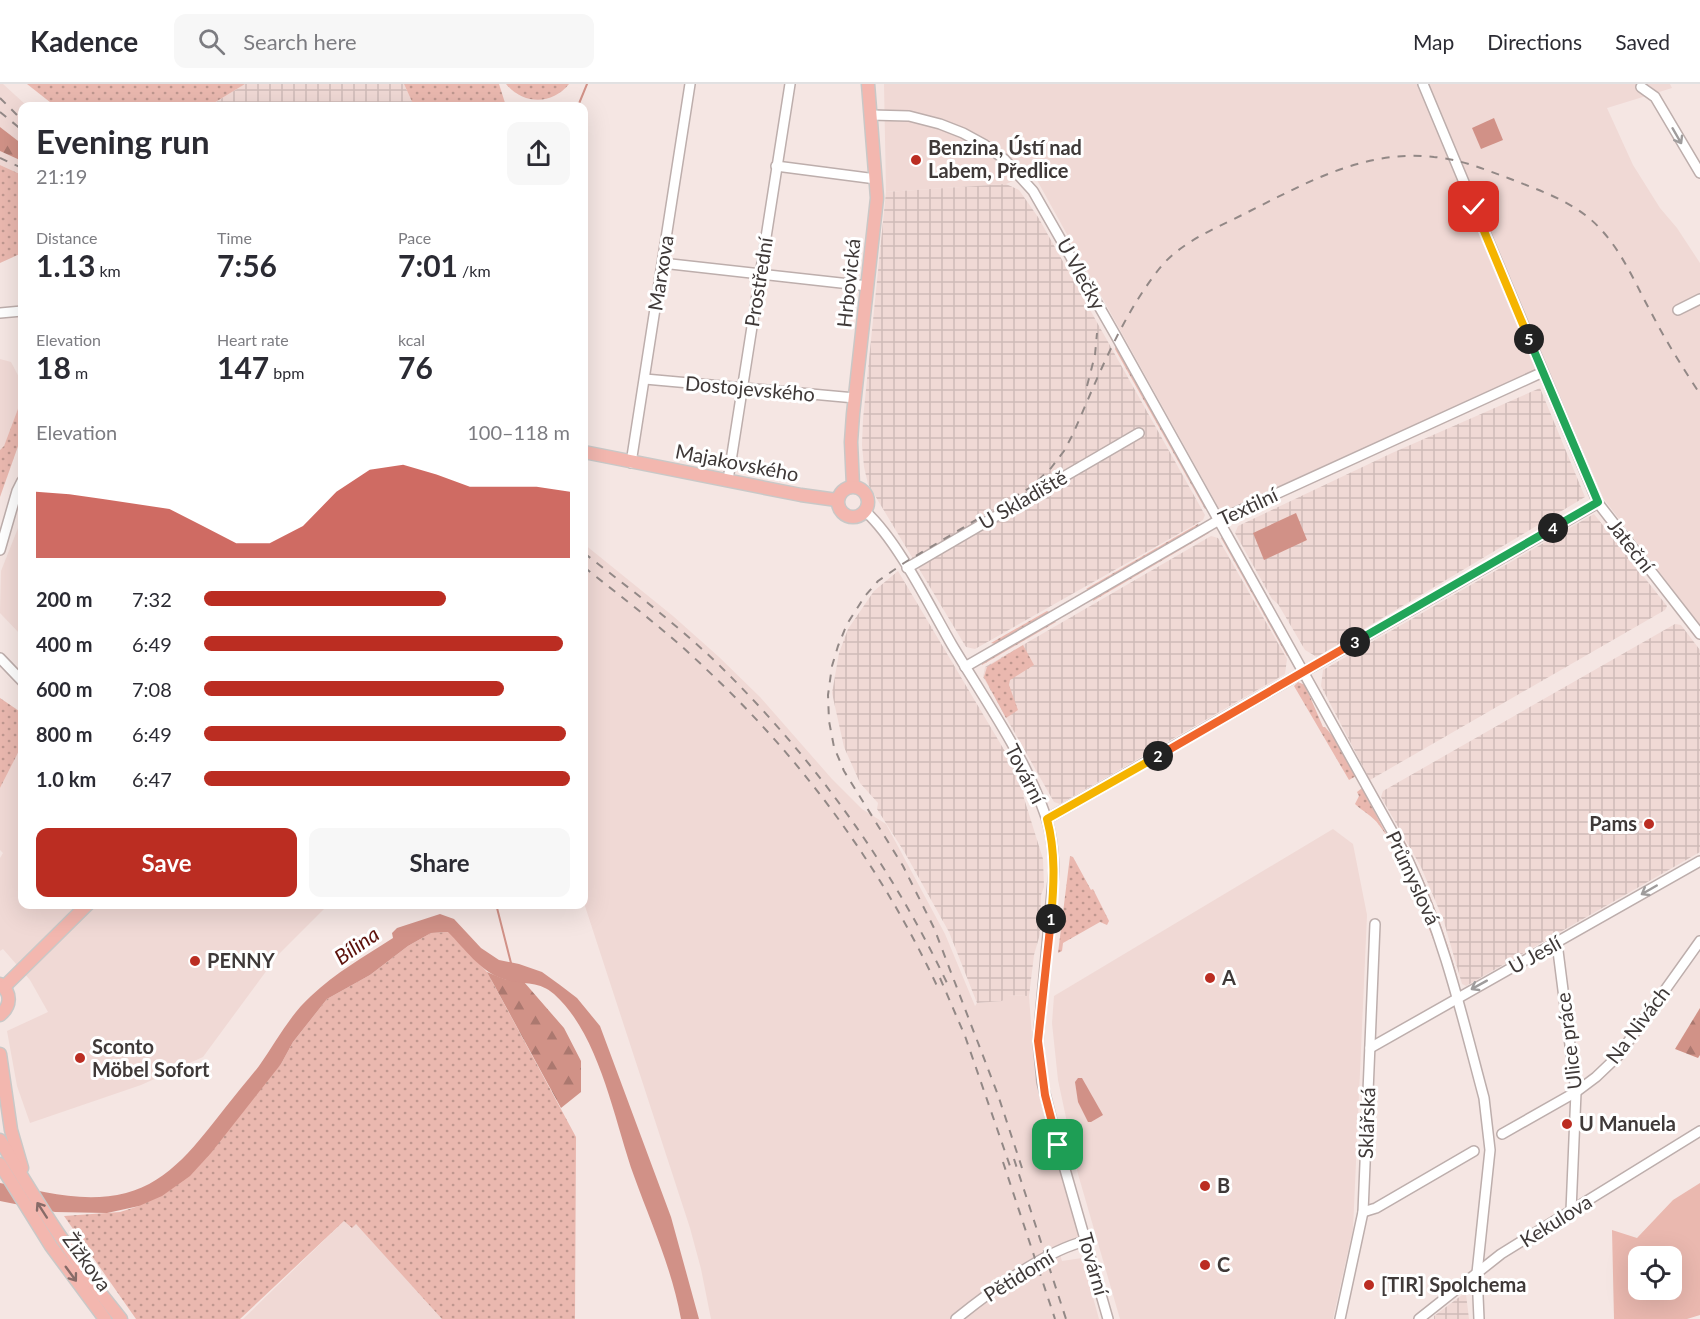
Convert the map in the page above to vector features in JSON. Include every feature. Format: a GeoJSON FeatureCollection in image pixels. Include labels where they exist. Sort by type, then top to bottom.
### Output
{"type":"FeatureCollection","features":[{"type":"Feature","properties":{"kind":"main road","name":"Hrbovická"},"geometry":{"type":"LineString","coordinates":[[854,486],[852,442],[855,398],[875,219],[876,179],[868,84]]}},
{"type":"Feature","properties":{"kind":"main road","name":"Majakovského"},"geometry":{"type":"LineString","coordinates":[[588,453],[631,463],[837,500]]}},
{"type":"Feature","properties":{"kind":"main road","name":"Majakovského"},"geometry":{"type":"LineString","coordinates":[[588,462],[631,463]]}},
{"type":"Feature","properties":{"kind":"main road"},"geometry":{"type":"LineString","coordinates":[[854,486],[866,493],[868,502],[865,511],[859,516],[847,516],[838,508],[837,500],[841,491],[854,486]]}},
{"type":"Feature","properties":{"kind":"main road"},"geometry":{"type":"LineString","coordinates":[[0,1015],[9,1002],[8,993],[2,985],[83,909]]}},
{"type":"Feature","properties":{"kind":"main road"},"geometry":{"type":"LineString","coordinates":[[0,1054],[11,1130],[28,1187]]}},
{"type":"Feature","properties":{"kind":"main road"},"geometry":{"type":"LineString","coordinates":[[0,1140],[57,1232],[101,1295],[121,1319]]}},
{"type":"Feature","properties":{"kind":"main road"},"geometry":{"type":"LineString","coordinates":[[0,1164],[10,1182]]}},
{"type":"Feature","properties":{"kind":"main road"},"geometry":{"type":"LineString","coordinates":[[0,1172],[10,1182]]}},
{"type":"Feature","properties":{"kind":"main road","name":"Žižkova"},"geometry":{"type":"LineString","coordinates":[[10,1182],[39,1228],[105,1319]]}},
{"type":"Feature","properties":{"kind":"street","name":"Marxova"},"geometry":{"type":"LineString","coordinates":[[631,463],[690,84]]}},
{"type":"Feature","properties":{"kind":"street","name":"Prostřední"},"geometry":{"type":"LineString","coordinates":[[728,480],[790,84]]}},
{"type":"Feature","properties":{"kind":"street","name":"Jateční"},"geometry":{"type":"LineString","coordinates":[[1423,84],[1598,502],[1700,634]]}},
{"type":"Feature","properties":{"kind":"street"},"geometry":{"type":"LineString","coordinates":[[1641,87],[1655,97],[1700,173]]}},
{"type":"Feature","properties":{"kind":"street","name":"U Vlečky"},"geometry":{"type":"LineString","coordinates":[[871,115],[909,116],[963,133],[1004,159],[1033,191],[1219,520]]}},
{"type":"Feature","properties":{"kind":"street"},"geometry":{"type":"LineString","coordinates":[[776,166],[876,179]]}},
{"type":"Feature","properties":{"kind":"street"},"geometry":{"type":"LineString","coordinates":[[662,263],[868,286]]}},
{"type":"Feature","properties":{"kind":"street"},"geometry":{"type":"LineString","coordinates":[[1678,310],[1700,299]]}},
{"type":"Feature","properties":{"kind":"street"},"geometry":{"type":"LineString","coordinates":[[0,313],[18,311]]}},
{"type":"Feature","properties":{"kind":"street","name":"Textilní"},"geometry":{"type":"LineString","coordinates":[[965,667],[1219,520],[1543,372]]}},
{"type":"Feature","properties":{"kind":"street","name":"Dostojevského"},"geometry":{"type":"LineString","coordinates":[[645,379],[855,398]]}},
{"type":"Feature","properties":{"kind":"street","name":"U Skladiště"},"geometry":{"type":"LineString","coordinates":[[907,568],[1139,433]]}},
{"type":"Feature","properties":{"kind":"street"},"geometry":{"type":"LineString","coordinates":[[0,550],[18,489]]}},
{"type":"Feature","properties":{"kind":"street"},"geometry":{"type":"LineString","coordinates":[[1047,819],[1598,502]]}},
{"type":"Feature","properties":{"kind":"street","name":"Tovární"},"geometry":{"type":"LineString","coordinates":[[865,511],[878,523],[907,568],[1020,760],[1034,786],[1047,819],[1053,848],[1054,872],[1038,1041],[1040,1063],[1045,1095],[1108,1319]]}},
{"type":"Feature","properties":{"kind":"street","name":"Průmyslová"},"geometry":{"type":"LineString","coordinates":[[1219,520],[1408,860],[1436,926],[1484,1098],[1490,1134],[1489,1169],[1477,1273],[1479,1319]]}},
{"type":"Feature","properties":{"kind":"street"},"geometry":{"type":"LineString","coordinates":[[0,658],[18,677]]}},
{"type":"Feature","properties":{"kind":"street","name":"U Jeslí"},"geometry":{"type":"LineString","coordinates":[[1370,1047],[1700,861]]}},
{"type":"Feature","properties":{"kind":"street","name":"Sklářská"},"geometry":{"type":"LineString","coordinates":[[1340,1319],[1363,1212],[1376,924]]}},
{"type":"Feature","properties":{"kind":"street","name":"Na Nivách"},"geometry":{"type":"LineString","coordinates":[[1502,1134],[1576,1092],[1618,1056],[1700,941]]}},
{"type":"Feature","properties":{"kind":"street","name":"Ulice práce"},"geometry":{"type":"LineString","coordinates":[[1557,943],[1576,1092],[1571,1211]]}},
{"type":"Feature","properties":{"kind":"street","name":"Kekulova"},"geometry":{"type":"LineString","coordinates":[[1419,1319],[1501,1254],[1700,1131]]}},
{"type":"Feature","properties":{"kind":"street"},"geometry":{"type":"LineString","coordinates":[[1363,1212],[1376,1208],[1474,1151]]}},
{"type":"Feature","properties":{"kind":"street","name":"Pětidomí"},"geometry":{"type":"LineString","coordinates":[[956,1319],[975,1303],[1041,1260],[1073,1244],[1086,1241]]}},
{"type":"Feature","properties":{"kind":"shaded area"},"geometry":{"type":"Polygon","coordinates":[[[0,84],[3,84],[23,102],[18,102],[18,141],[0,127],[0,84]]]}},
{"type":"Feature","properties":{"kind":"shaded area"},"geometry":{"type":"Polygon","coordinates":[[[27,84],[245,84],[216,102],[50,102],[27,84]]]}},
{"type":"Feature","properties":{"kind":"shaded area"},"geometry":{"type":"Polygon","coordinates":[[[245,84],[404,84],[412,102],[216,102],[245,84]]]}},
{"type":"Feature","properties":{"kind":"shaded area"},"geometry":{"type":"Polygon","coordinates":[[[404,84],[499,84],[505,102],[412,102],[404,84]]]}},
{"type":"Feature","properties":{"kind":"shaded area"},"geometry":{"type":"Polygon","coordinates":[[[506,84],[569,84],[555,96],[538,100],[521,96],[506,84]]]}},
{"type":"Feature","properties":{"kind":"shaded area"},"geometry":{"type":"Polygon","coordinates":[[[884,84],[1670,84],[1672,88],[1607,108],[1633,165],[1660,208],[1677,228],[1700,263],[1700,625],[1603,498],[1547,366],[1221,512],[1033,173],[1006,184],[886,192],[884,84]]]}},
{"type":"Feature","properties":{"kind":"shaded area"},"geometry":{"type":"Polygon","coordinates":[[[1494,118],[1503,140],[1481,149],[1472,128],[1494,118]]]}},
{"type":"Feature","properties":{"kind":"shaded area"},"geometry":{"type":"Polygon","coordinates":[[[0,151],[18,159],[18,173],[0,165],[0,151]]]}},
{"type":"Feature","properties":{"kind":"shaded area"},"geometry":{"type":"Polygon","coordinates":[[[0,165],[18,173],[18,255],[0,263],[0,165]]]}},
{"type":"Feature","properties":{"kind":"shaded area"},"geometry":{"type":"Polygon","coordinates":[[[1006,184],[1019,190],[1038,217],[1205,515],[1203,520],[975,649],[966,647],[868,484],[862,445],[863,419],[886,192],[1006,184]]]}},
{"type":"Feature","properties":{"kind":"shaded area"},"geometry":{"type":"Polygon","coordinates":[[[1116,345],[1207,508],[1205,509],[1115,349],[1116,345]]]}},
{"type":"Feature","properties":{"kind":"shaded area"},"geometry":{"type":"Polygon","coordinates":[[[0,359],[11,362],[18,375],[18,409],[4,446],[0,450],[0,359]]]}},
{"type":"Feature","properties":{"kind":"shaded area"},"geometry":{"type":"Polygon","coordinates":[[[1540,388],[1585,497],[1317,657],[1305,650],[1278,604],[1272,599],[1235,533],[1238,526],[1392,453],[1540,388]]]}},
{"type":"Feature","properties":{"kind":"shaded area"},"geometry":{"type":"Polygon","coordinates":[[[18,409],[18,446],[0,497],[0,450],[4,446],[18,409]]]}},
{"type":"Feature","properties":{"kind":"shaded area"},"geometry":{"type":"Polygon","coordinates":[[[1296,513],[1307,540],[1264,560],[1253,533],[1296,513]]]}},
{"type":"Feature","properties":{"kind":"shaded area"},"geometry":{"type":"Polygon","coordinates":[[[1594,514],[1667,606],[1665,610],[1370,780],[1321,686],[1323,670],[1594,514]]]}},
{"type":"Feature","properties":{"kind":"shaded area"},"geometry":{"type":"Polygon","coordinates":[[[1198,524],[1200,527],[1091,590],[1086,589],[1198,524]]]}},
{"type":"Feature","properties":{"kind":"shaded area"},"geometry":{"type":"Polygon","coordinates":[[[18,528],[18,632],[0,613],[1,571],[18,528]]]}},
{"type":"Feature","properties":{"kind":"shaded area"},"geometry":{"type":"Polygon","coordinates":[[[1208,531],[1209,533],[1093,601],[1094,598],[1208,531]]]}},
{"type":"Feature","properties":{"kind":"shaded area"},"geometry":{"type":"Polygon","coordinates":[[[1211,536],[1218,538],[1287,659],[1285,674],[1060,804],[1054,802],[983,677],[985,667],[1211,536]]]}},
{"type":"Feature","properties":{"kind":"shaded area"},"geometry":{"type":"Polygon","coordinates":[[[1223,537],[1288,655],[1287,656],[1221,538],[1223,537]]]}},
{"type":"Feature","properties":{"kind":"shaded area"},"geometry":{"type":"Polygon","coordinates":[[[588,547],[673,616],[719,657],[760,697],[832,779],[862,809],[886,824],[945,934],[975,1006],[977,1003],[1001,1001],[1007,995],[1029,996],[1035,1077],[1081,1238],[1058,1249],[1062,1261],[1082,1258],[1099,1319],[711,1319],[690,1228],[586,909],[588,909],[588,547]]]}},
{"type":"Feature","properties":{"kind":"shaded area"},"geometry":{"type":"Polygon","coordinates":[[[898,571],[1022,780],[1026,793],[1023,795],[1043,859],[1044,887],[1041,895],[1040,934],[1034,955],[1029,996],[1008,995],[1002,1001],[977,1003],[949,932],[905,853],[877,809],[878,803],[860,783],[844,747],[832,693],[839,653],[848,629],[874,591],[898,571]]]}},
{"type":"Feature","properties":{"kind":"shaded area"},"geometry":{"type":"Polygon","coordinates":[[[1047,611],[1051,613],[996,644],[991,643],[1047,611]]]}},
{"type":"Feature","properties":{"kind":"shaded area"},"geometry":{"type":"Polygon","coordinates":[[[1053,620],[1056,622],[982,665],[981,662],[1053,620]]]}},
{"type":"Feature","properties":{"kind":"shaded area"},"geometry":{"type":"Polygon","coordinates":[[[1675,624],[1681,625],[1700,650],[1700,852],[1466,986],[1462,984],[1443,919],[1421,867],[1381,797],[1383,791],[1675,624]]]}},
{"type":"Feature","properties":{"kind":"shaded area"},"geometry":{"type":"Polygon","coordinates":[[[1023,645],[1034,665],[1010,680],[1009,685],[1018,710],[1006,718],[984,677],[987,667],[1023,645]]]}},
{"type":"Feature","properties":{"kind":"shaded area"},"geometry":{"type":"Polygon","coordinates":[[[1298,682],[1305,685],[1323,727],[1336,740],[1356,776],[1349,780],[1294,686],[1298,682]]]}},
{"type":"Feature","properties":{"kind":"shaded area"},"geometry":{"type":"Polygon","coordinates":[[[0,698],[18,710],[18,753],[0,788],[0,698]]]}},
{"type":"Feature","properties":{"kind":"shaded area"},"geometry":{"type":"Polygon","coordinates":[[[18,753],[18,909],[324,909],[278,955],[203,1057],[141,1085],[30,1123],[17,1086],[7,1031],[48,1012],[30,980],[3,949],[0,951],[0,858],[3,853],[0,850],[0,788],[18,753]]]}},
{"type":"Feature","properties":{"kind":"shaded area"},"geometry":{"type":"Polygon","coordinates":[[[1362,788],[1391,843],[1377,822],[1355,804],[1359,796],[1357,792],[1362,788]]]}},
{"type":"Feature","properties":{"kind":"shaded area"},"geometry":{"type":"Polygon","coordinates":[[[1396,826],[1416,863],[1432,902],[1459,982],[1427,891],[1396,826]]]}},
{"type":"Feature","properties":{"kind":"shaded area"},"geometry":{"type":"Polygon","coordinates":[[[1333,829],[1353,844],[1367,915],[1353,1229],[1333,1319],[1120,1319],[1078,1174],[1058,1080],[1052,1023],[1054,996],[1333,829]]]}},
{"type":"Feature","properties":{"kind":"shaded area"},"geometry":{"type":"Polygon","coordinates":[[[1070,856],[1073,857],[1091,890],[1093,889],[1109,921],[1107,925],[1100,922],[1063,943],[1062,951],[1058,953],[1070,856]]]}},
{"type":"Feature","properties":{"kind":"shaded area"},"geometry":{"type":"Polygon","coordinates":[[[1404,869],[1416,891],[1433,939],[1416,895],[1404,869]]]}},
{"type":"Feature","properties":{"kind":"shaded area"},"geometry":{"type":"Polygon","coordinates":[[[440,914],[454,919],[481,948],[499,960],[542,972],[577,998],[600,1026],[671,1217],[699,1319],[681,1319],[667,1264],[634,1176],[604,1079],[583,1032],[570,1011],[554,994],[542,987],[503,979],[487,971],[448,932],[431,933],[408,946],[370,975],[327,999],[293,1042],[281,1064],[211,1153],[190,1176],[162,1196],[139,1206],[107,1213],[55,1212],[0,1201],[0,1183],[47,1193],[94,1197],[126,1193],[156,1180],[182,1159],[204,1134],[259,1066],[296,1012],[311,996],[340,972],[393,938],[392,933],[397,928],[440,914]]]}},
{"type":"Feature","properties":{"kind":"shaded area"},"geometry":{"type":"Polygon","coordinates":[[[449,932],[487,972],[576,1137],[575,1319],[442,1319],[356,1224],[352,1228],[344,1221],[240,1319],[136,1319],[64,1216],[120,1212],[139,1206],[281,1064],[293,1042],[327,999],[370,975],[408,946],[431,933],[449,932]]]}},
{"type":"Feature","properties":{"kind":"shaded area"},"geometry":{"type":"Polygon","coordinates":[[[1078,1078],[1082,1078],[1103,1115],[1091,1122],[1088,1122],[1078,1102],[1075,1082],[1078,1078]]]}},
{"type":"Feature","properties":{"kind":"shaded area"},"geometry":{"type":"Polygon","coordinates":[[[1700,1183],[1700,1315],[1687,1319],[1614,1319],[1612,1230],[1637,1238],[1673,1200],[1700,1183]]]}},
{"type":"Feature","properties":{"kind":"shaded area"},"geometry":{"type":"Polygon","coordinates":[[[344,1221],[356,1224],[453,1319],[243,1319],[344,1221]]]}},
{"type":"Feature","properties":{"kind":"shaded area"},"geometry":{"type":"Polygon","coordinates":[[[1466,1294],[1469,1319],[1434,1319],[1434,1316],[1466,1294]]]}},
{"type":"Feature","properties":{"kind":"green space"},"geometry":{"type":"Polygon","coordinates":[[[0,127],[18,141],[18,159],[0,151],[0,127]]]}},
{"type":"Feature","properties":{"kind":"green space"},"geometry":{"type":"Polygon","coordinates":[[[487,972],[504,979],[524,982],[564,1028],[581,1061],[581,1092],[561,1108],[487,972]]]}},
{"type":"Feature","properties":{"kind":"green space"},"geometry":{"type":"Polygon","coordinates":[[[1700,1008],[1700,1055],[1698,1058],[1675,1049],[1700,1008]]]}},
{"type":"Feature","properties":{"kind":"waterway"},"geometry":{"type":"LineString","coordinates":[[580,102],[587,84]]}},
{"type":"Feature","properties":{"kind":"waterway"},"geometry":{"type":"LineString","coordinates":[[497,909],[511,963]]}},
{"type":"Feature","properties":{"kind":"railway"},"geometry":{"type":"LineString","coordinates":[[0,98],[18,116]]}},
{"type":"Feature","properties":{"kind":"railway"},"geometry":{"type":"LineString","coordinates":[[0,112],[18,127]]}},
{"type":"Feature","properties":{"kind":"railway"},"geometry":{"type":"LineString","coordinates":[[1022,1168],[998,1095],[934,928],[903,866],[844,771],[834,747],[829,721],[828,695],[832,666],[847,624],[878,581],[1031,487],[1051,468],[1073,434],[1121,328],[1145,288],[1159,269],[1178,250],[1213,229],[1294,189],[1361,163],[1409,156],[1453,160],[1540,190],[1580,211],[1600,228],[1618,251],[1664,336],[1700,394]]}},
{"type":"Feature","properties":{"kind":"railway"},"geometry":{"type":"LineString","coordinates":[[0,158],[18,166]]}},
{"type":"Feature","properties":{"kind":"railway"},"geometry":{"type":"LineString","coordinates":[[1087,386],[1095,355],[1097,333]]}},
{"type":"Feature","properties":{"kind":"railway"},"geometry":{"type":"LineString","coordinates":[[588,556],[701,648],[785,735],[846,813],[874,854],[925,939],[947,983]]}},
{"type":"Feature","properties":{"kind":"railway"},"geometry":{"type":"LineString","coordinates":[[588,570],[692,655],[742,704],[807,778],[866,858],[892,900],[938,988]]}},
{"type":"Feature","properties":{"kind":"railway"},"geometry":{"type":"LineString","coordinates":[[940,978],[965,1036],[1011,1169]]}},
{"type":"Feature","properties":{"kind":"railway"},"geometry":{"type":"LineString","coordinates":[[1014,1159],[1066,1319]]}},
{"type":"Feature","properties":{"kind":"railway"},"geometry":{"type":"LineString","coordinates":[[1003,1162],[1055,1319]]}},
{"type":"Feature","properties":{"kind":"place","name":"Benzina, Ústí nad Labem, Předlice"},"geometry":{"type":"Point","coordinates":[916,160]}},
{"type":"Feature","properties":{"kind":"place","name":"Pams"},"geometry":{"type":"Point","coordinates":[1649,824]}},
{"type":"Feature","properties":{"kind":"place","name":"PENNY"},"geometry":{"type":"Point","coordinates":[195,961]}},
{"type":"Feature","properties":{"kind":"place","name":"A"},"geometry":{"type":"Point","coordinates":[1210,978]}},
{"type":"Feature","properties":{"kind":"place","name":"Sconto Möbel Sofort"},"geometry":{"type":"Point","coordinates":[80,1058]}},
{"type":"Feature","properties":{"kind":"place","name":"U Manuela"},"geometry":{"type":"Point","coordinates":[1567,1124]}},
{"type":"Feature","properties":{"kind":"place","name":"B"},"geometry":{"type":"Point","coordinates":[1205,1186]}},
{"type":"Feature","properties":{"kind":"place","name":"C"},"geometry":{"type":"Point","coordinates":[1205,1265]}},
{"type":"Feature","properties":{"kind":"place","name":"[TIR] Spolchema"},"geometry":{"type":"Point","coordinates":[1369,1285]}},
{"type":"Feature","properties":{"kind":"route"},"geometry":{"type":"LineString","coordinates":[[1058,1145],[1042,1083],[1038,1041],[1054,872],[1053,848],[1047,819],[1598,502],[1474,207]]}},
{"type":"Feature","properties":{"kind":"water label","name":"Bílina"},"geometry":{"type":"Point","coordinates":[357,946]}}]}
